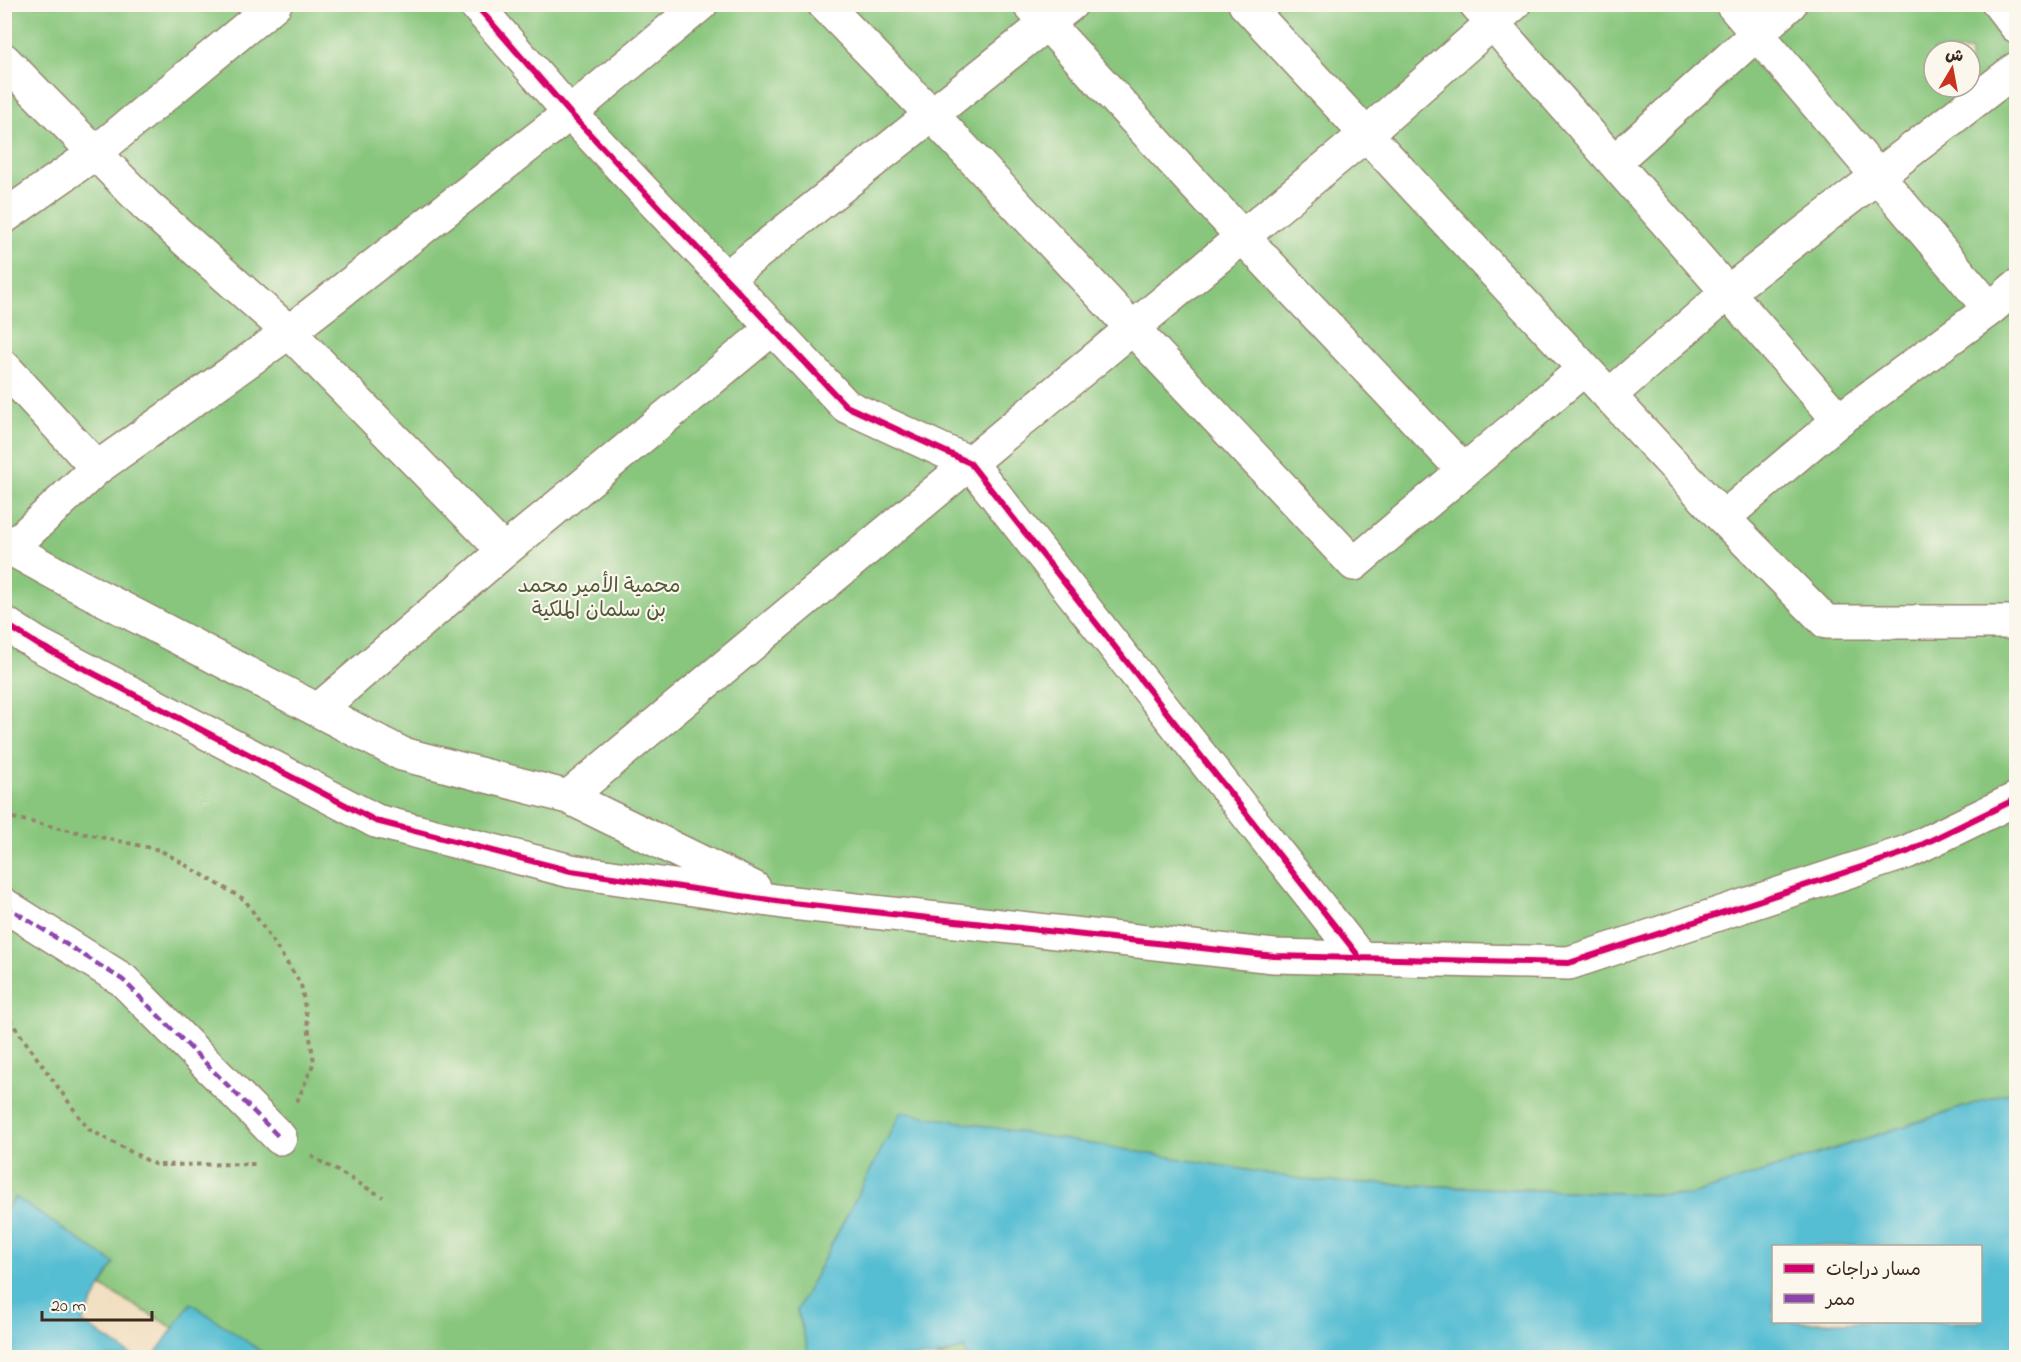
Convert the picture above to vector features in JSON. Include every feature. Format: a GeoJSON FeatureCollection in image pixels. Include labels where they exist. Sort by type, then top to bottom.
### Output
{"type":"FeatureCollection","features":[{"type":"Feature","properties":{"kind":"street"},"geometry":{"type":"LineString","coordinates":[[4,217],[94,153],[275,4]]}},
{"type":"Feature","properties":{"kind":"street"},"geometry":{"type":"LineString","coordinates":[[475,4],[570,113],[846,406],[970,463],[1361,959]]}},
{"type":"Feature","properties":{"kind":"street"},"geometry":{"type":"LineString","coordinates":[[701,4],[570,113],[289,332],[97,468],[7,547],[402,754],[568,797],[783,902]]}},
{"type":"Feature","properties":{"kind":"street"},"geometry":{"type":"LineString","coordinates":[[824,4],[932,115],[1354,564],[1584,369]]}},
{"type":"Feature","properties":{"kind":"street"},"geometry":{"type":"LineString","coordinates":[[1245,4],[1609,396],[1826,622],[2016,622]]}},
{"type":"Feature","properties":{"kind":"street"},"geometry":{"type":"LineString","coordinates":[[1732,4],[1990,309]]}},
{"type":"Feature","properties":{"kind":"street"},"geometry":{"type":"LineString","coordinates":[[1614,162],[1790,4]]}},
{"type":"Feature","properties":{"kind":"street"},"geometry":{"type":"LineString","coordinates":[[1999,4],[2016,26]]}},
{"type":"Feature","properties":{"kind":"street"},"geometry":{"type":"LineString","coordinates":[[568,797],[1365,135],[1494,10],[1614,162],[1839,420]]}},
{"type":"Feature","properties":{"kind":"street"},"geometry":{"type":"LineString","coordinates":[[726,278],[932,115],[1049,11],[1242,236],[1464,471]]}},
{"type":"Feature","properties":{"kind":"street"},"geometry":{"type":"LineString","coordinates":[[4,60],[146,205],[289,332],[504,551]]}},
{"type":"Feature","properties":{"kind":"street"},"geometry":{"type":"LineString","coordinates":[[1609,396],[1728,292],[2016,69]]}},
{"type":"Feature","properties":{"kind":"street"},"geometry":{"type":"LineString","coordinates":[[1724,518],[1839,420],[1990,309],[2016,287]]}},
{"type":"Feature","properties":{"kind":"street"},"geometry":{"type":"LineString","coordinates":[[318,710],[504,551],[772,328]]}},
{"type":"Feature","properties":{"kind":"street"},"geometry":{"type":"LineString","coordinates":[[4,367],[97,468]]}},
{"type":"Feature","properties":{"kind":"street"},"geometry":{"type":"LineString","coordinates":[[4,623],[36,644],[376,821],[571,871],[783,902],[1274,956],[1569,963],[1907,852],[2016,800]]}},
{"type":"Feature","properties":{"kind":"street"},"geometry":{"type":"LineString","coordinates":[[4,905],[123,980],[280,1138]]}},
{"type":"Feature","properties":{"kind":"path"},"geometry":{"type":"LineString","coordinates":[[280,1138],[383,1197]]}},
{"type":"Feature","properties":{"kind":"green space","name":"محمية الأمير محمد بن سلمان الملكية"},"geometry":{"type":"Polygon","coordinates":[[[4,5],[2016,5],[2016,1090],[1689,1196],[1313,1181],[797,1310],[810,1357],[224,1357],[87,1278],[5,1226],[4,5]]]}},
{"type":"Feature","properties":{"kind":"green space"},"geometry":{"type":"Polygon","coordinates":[[[964,1348],[968,1357],[936,1358],[964,1348]]]}},
{"type":"Feature","properties":{"kind":"water"},"geometry":{"type":"Polygon","coordinates":[[[2016,1090],[2016,1357],[968,1358],[964,1348],[936,1357],[810,1358],[797,1310],[901,1112],[1313,1181],[1689,1196],[2016,1090]]]}},
{"type":"Feature","properties":{"kind":"water"},"geometry":{"type":"Polygon","coordinates":[[[15,1197],[114,1263],[82,1322],[134,1357],[5,1357],[5,1212],[15,1197]]]}},
{"type":"Feature","properties":{"kind":"water"},"geometry":{"type":"Polygon","coordinates":[[[191,1303],[269,1357],[153,1357],[191,1303]]]}},
{"type":"Feature","properties":{"kind":"marked path"},"geometry":{"type":"LineString","coordinates":[[4,905],[123,980],[280,1138]]}},
{"type":"Feature","properties":{"kind":"cycle path"},"geometry":{"type":"LineString","coordinates":[[475,4],[570,113],[846,406],[970,463],[1361,959]]}},
{"type":"Feature","properties":{"kind":"cycle path"},"geometry":{"type":"LineString","coordinates":[[4,623],[37,644],[376,821],[571,871],[783,902],[1274,956],[1569,963],[1907,852],[2016,799]]}}]}
